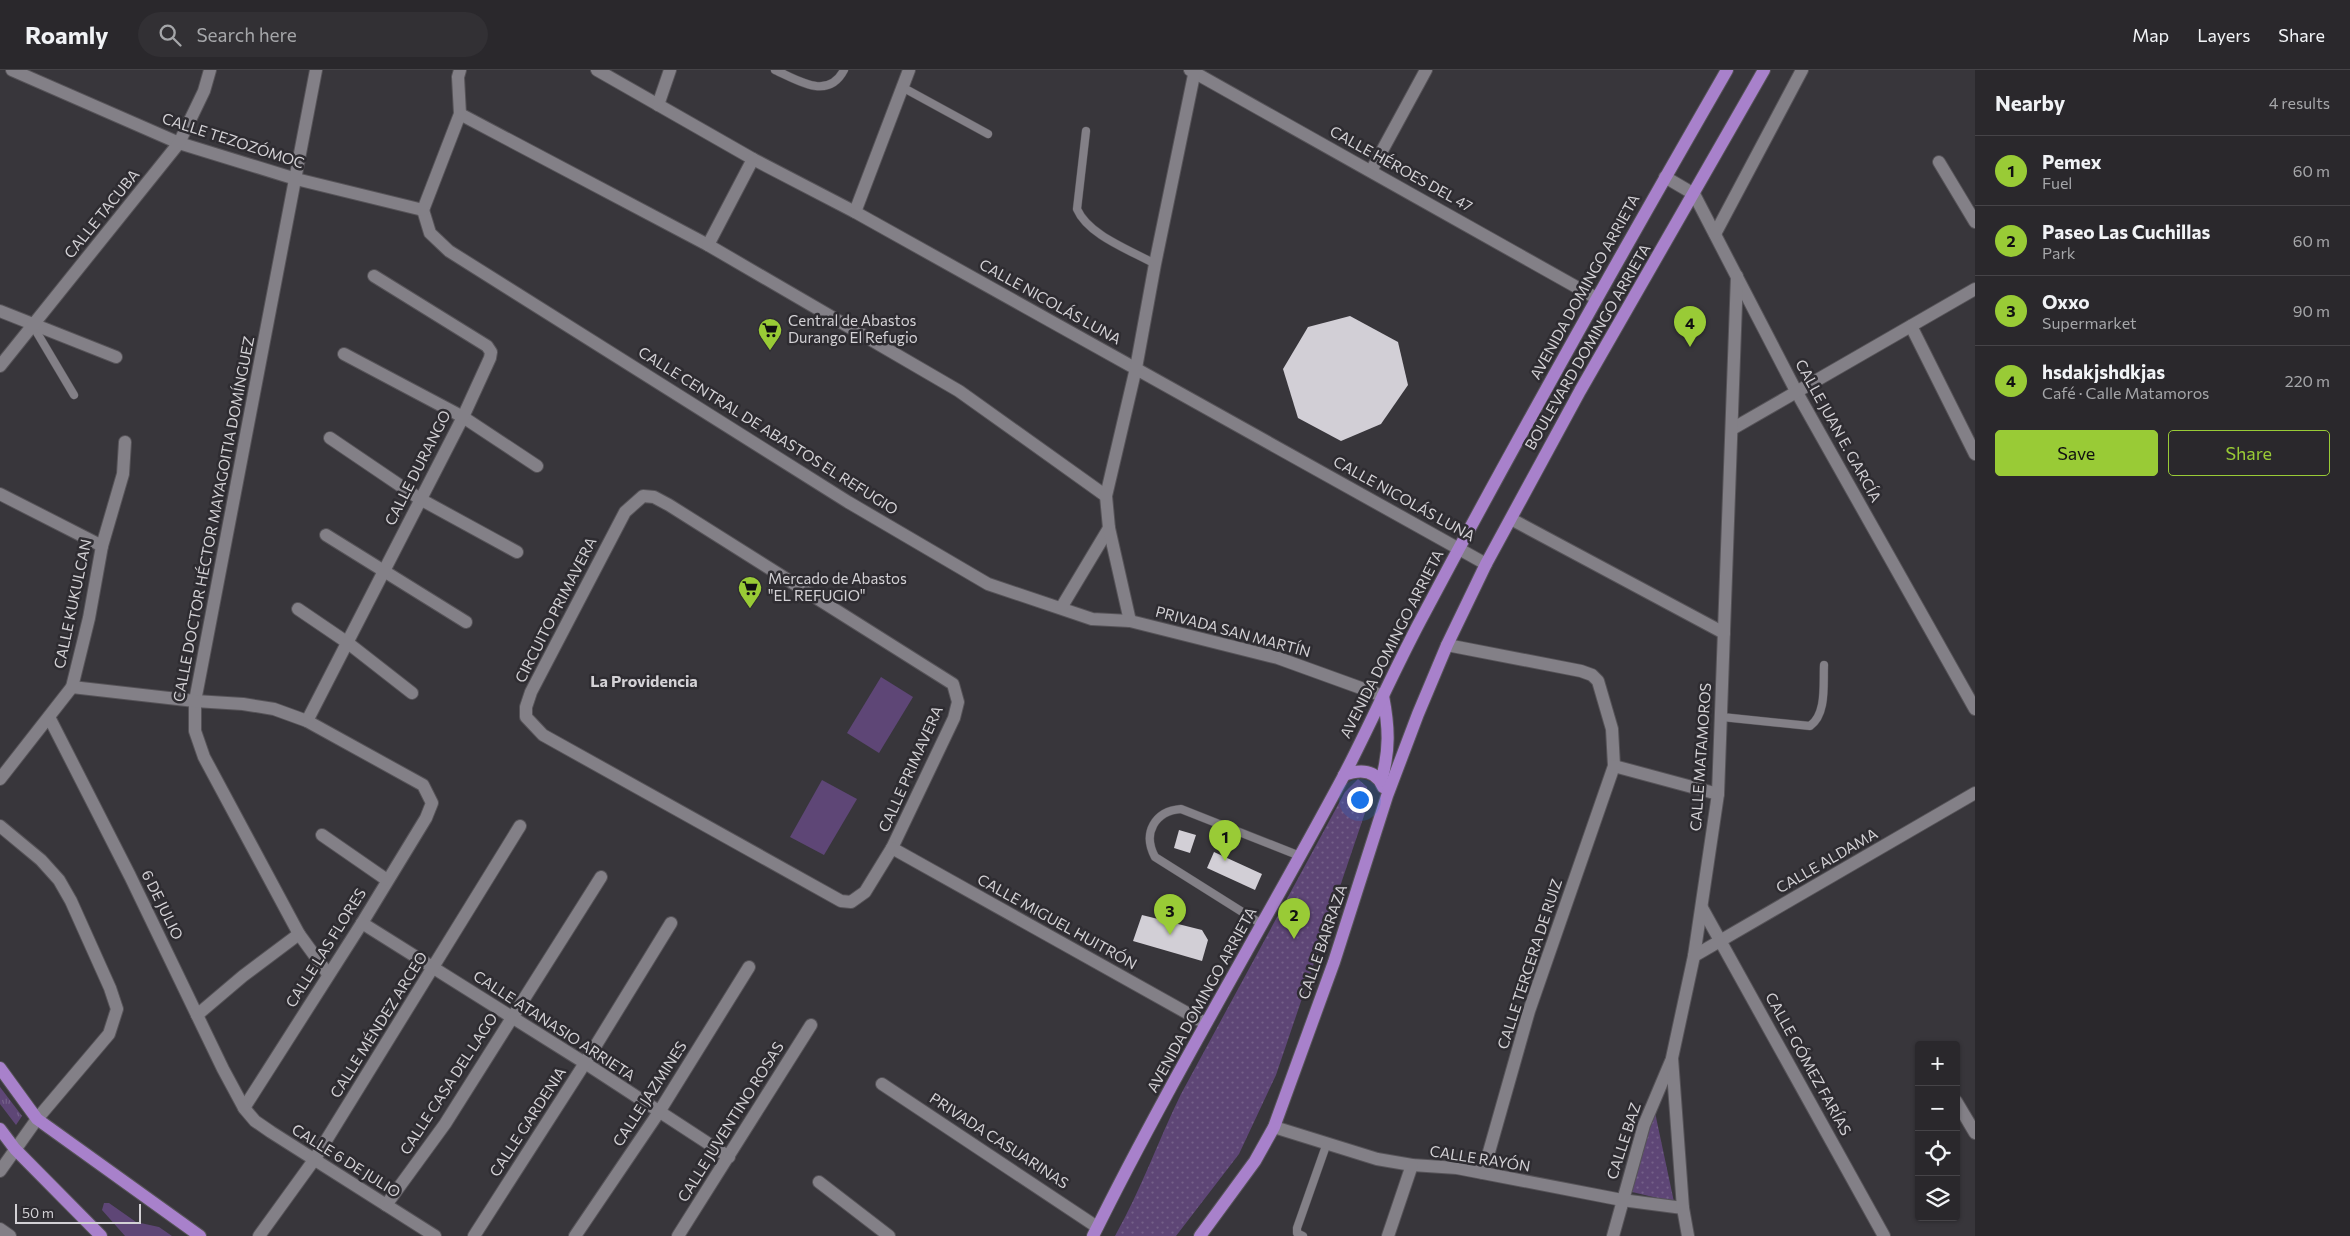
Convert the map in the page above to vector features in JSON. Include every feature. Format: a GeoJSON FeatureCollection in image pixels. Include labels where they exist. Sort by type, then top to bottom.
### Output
{"type":"FeatureCollection","features":[{"type":"Feature","properties":{"kind":"main road","name":"AVENIDA DOMINGO ARRIETA"},"geometry":{"type":"LineString","coordinates":[[1095,1232],[1205,1023],[1262,925],[1344,775],[1459,548],[1596,298],[1727,70]]}},
{"type":"Feature","properties":{"kind":"main road","name":"BOULEVARD DOMINGO ARRIETA"},"geometry":{"type":"LineString","coordinates":[[1447,645],[1486,564],[1580,391],[1764,70]]}},
{"type":"Feature","properties":{"kind":"main road","name":"CALLE BARRAZA"},"geometry":{"type":"LineString","coordinates":[[1200,1236],[1255,1161],[1274,1127],[1334,962],[1387,796],[1447,645]]}},
{"type":"Feature","properties":{"kind":"main road"},"geometry":{"type":"LineString","coordinates":[[1383,696],[1389,728],[1389,745],[1381,781],[1387,796]]}},
{"type":"Feature","properties":{"kind":"main road"},"geometry":{"type":"LineString","coordinates":[[1344,775],[1356,770],[1365,771],[1381,781]]}},
{"type":"Feature","properties":{"kind":"main road"},"geometry":{"type":"LineString","coordinates":[[0,1068],[37,1119],[200,1236]]}},
{"type":"Feature","properties":{"kind":"main road"},"geometry":{"type":"LineString","coordinates":[[0,1129],[15,1149],[101,1236]]}},
{"type":"Feature","properties":{"kind":"street","name":"CALLE TEZOZÓMOC"},"geometry":{"type":"LineString","coordinates":[[12,70],[179,143],[296,179],[423,210]]}},
{"type":"Feature","properties":{"kind":"street","name":"CALLE TACUBA"},"geometry":{"type":"LineString","coordinates":[[0,366],[179,143],[204,91],[210,70]]}},
{"type":"Feature","properties":{"kind":"street","name":"CALLE DOCTOR HÉCTOR MAYAGOITIA DOMÍNGUEZ"},"geometry":{"type":"LineString","coordinates":[[316,70],[195,701],[195,731],[204,756],[299,934],[328,974]]}},
{"type":"Feature","properties":{"kind":"street"},"geometry":{"type":"LineString","coordinates":[[423,210],[460,114],[458,77],[460,70]]}},
{"type":"Feature","properties":{"kind":"street","name":"CALLE NICOLÁS LUNA"},"geometry":{"type":"LineString","coordinates":[[597,70],[753,159],[854,212],[1486,564]]}},
{"type":"Feature","properties":{"kind":"street"},"geometry":{"type":"LineString","coordinates":[[658,105],[670,70]]}},
{"type":"Feature","properties":{"kind":"street"},"geometry":{"type":"LineString","coordinates":[[854,212],[909,70]]}},
{"type":"Feature","properties":{"kind":"street"},"geometry":{"type":"LineString","coordinates":[[1371,171],[1426,70]]}},
{"type":"Feature","properties":{"kind":"street"},"geometry":{"type":"LineString","coordinates":[[1715,234],[1802,70]]}},
{"type":"Feature","properties":{"kind":"street"},"geometry":{"type":"LineString","coordinates":[[1130,621],[1109,528],[1106,496],[1136,368],[1193,71]]}},
{"type":"Feature","properties":{"kind":"street","name":"CALLE HÉROES DEL 47"},"geometry":{"type":"LineString","coordinates":[[1193,71],[1596,298]]}},
{"type":"Feature","properties":{"kind":"street"},"geometry":{"type":"LineString","coordinates":[[460,114],[708,245],[960,390],[1106,496]]}},
{"type":"Feature","properties":{"kind":"street"},"geometry":{"type":"LineString","coordinates":[[708,245],[753,159]]}},
{"type":"Feature","properties":{"kind":"street"},"geometry":{"type":"LineString","coordinates":[[1940,162],[1975,222]]}},
{"type":"Feature","properties":{"kind":"street"},"geometry":{"type":"LineString","coordinates":[[1665,177],[1694,194]]}},
{"type":"Feature","properties":{"kind":"street","name":"CALLE JUAN E. GARCÍA"},"geometry":{"type":"LineString","coordinates":[[1694,194],[1796,391],[1975,709]]}},
{"type":"Feature","properties":{"kind":"street","name":"CALLE CENTRAL DE ABASTOS EL REFUGIO"},"geometry":{"type":"LineString","coordinates":[[423,210],[430,233],[450,251],[848,502],[988,584],[1092,618],[1130,621]]}},
{"type":"Feature","properties":{"kind":"street","name":"CALLE DURANGO"},"geometry":{"type":"LineString","coordinates":[[307,722],[463,417],[491,352],[487,346],[374,276]]}},
{"type":"Feature","properties":{"kind":"street","name":"CALLE MATAMOROS"},"geometry":{"type":"LineString","coordinates":[[1688,1236],[1683,1208],[1672,1058],[1694,956],[1718,794],[1737,276]]}},
{"type":"Feature","properties":{"kind":"street"},"geometry":{"type":"LineString","coordinates":[[1732,429],[1975,289]]}},
{"type":"Feature","properties":{"kind":"street"},"geometry":{"type":"LineString","coordinates":[[0,311],[116,357]]}},
{"type":"Feature","properties":{"kind":"street"},"geometry":{"type":"LineString","coordinates":[[1911,326],[1975,454]]}},
{"type":"Feature","properties":{"kind":"street"},"geometry":{"type":"LineString","coordinates":[[344,354],[463,417],[537,466]]}},
{"type":"Feature","properties":{"kind":"street"},"geometry":{"type":"LineString","coordinates":[[330,438],[420,499],[517,552]]}},
{"type":"Feature","properties":{"kind":"street","name":"CALLE KUKULCAN"},"geometry":{"type":"LineString","coordinates":[[0,779],[72,687],[89,618],[102,546],[123,474],[125,442]]}},
{"type":"Feature","properties":{"kind":"street"},"geometry":{"type":"LineString","coordinates":[[0,494],[102,546]]}},
{"type":"Feature","properties":{"kind":"street","name":"CIRCUITO PRIMAVERA"},"geometry":{"type":"LineString","coordinates":[[892,848],[865,892],[851,902],[841,901],[543,735],[526,716],[526,707],[531,692],[625,512],[644,496],[654,497],[669,505],[953,684],[958,702]]}},
{"type":"Feature","properties":{"kind":"street"},"geometry":{"type":"LineString","coordinates":[[1511,520],[1724,633]]}},
{"type":"Feature","properties":{"kind":"street"},"geometry":{"type":"LineString","coordinates":[[1061,608],[1109,528]]}},
{"type":"Feature","properties":{"kind":"street"},"geometry":{"type":"LineString","coordinates":[[326,535],[466,622]]}},
{"type":"Feature","properties":{"kind":"street"},"geometry":{"type":"LineString","coordinates":[[298,609],[348,643],[412,692]]}},
{"type":"Feature","properties":{"kind":"street","name":"PRIVADA SAN MARTÍN"},"geometry":{"type":"LineString","coordinates":[[1130,621],[1278,658],[1383,696]]}},
{"type":"Feature","properties":{"kind":"street"},"geometry":{"type":"LineString","coordinates":[[1447,645],[1581,671],[1592,676],[1598,681],[1612,729],[1614,766],[1718,794]]}},
{"type":"Feature","properties":{"kind":"street"},"geometry":{"type":"LineString","coordinates":[[72,687],[195,701],[243,704],[274,709],[307,722]]}},
{"type":"Feature","properties":{"kind":"street","name":"CALLE PRIMAVERA"},"geometry":{"type":"LineString","coordinates":[[892,848],[954,718],[958,702]]}},
{"type":"Feature","properties":{"kind":"street","name":"6 DE JULIO"},"geometry":{"type":"LineString","coordinates":[[49,717],[130,876],[244,1108]]}},
{"type":"Feature","properties":{"kind":"street","name":"CALLE LAS FLORES"},"geometry":{"type":"LineString","coordinates":[[244,1108],[362,923],[426,818],[432,803],[428,791],[412,778],[307,722]]}},
{"type":"Feature","properties":{"kind":"street","name":"CALLE TERCERA DE RUIZ"},"geometry":{"type":"LineString","coordinates":[[1483,1173],[1529,1011],[1614,766]]}},
{"type":"Feature","properties":{"kind":"street","name":"CALLE ALDAMA"},"geometry":{"type":"LineString","coordinates":[[1694,956],[1975,793]]}},
{"type":"Feature","properties":{"kind":"street"},"geometry":{"type":"LineString","coordinates":[[0,826],[41,860],[59,880],[71,901],[110,988],[117,1009],[109,1034],[37,1119],[0,1171]]}},
{"type":"Feature","properties":{"kind":"street","name":"CALLE MÉNDEZ ARCEO"},"geometry":{"type":"LineString","coordinates":[[260,1236],[314,1160],[520,826]]}},
{"type":"Feature","properties":{"kind":"street"},"geometry":{"type":"LineString","coordinates":[[322,835],[388,880]]}},
{"type":"Feature","properties":{"kind":"street","name":"CALLE MIGUEL HUITRÓN"},"geometry":{"type":"LineString","coordinates":[[892,848],[1205,1023]]}},
{"type":"Feature","properties":{"kind":"street","name":"CALLE CASA DEL LAGO"},"geometry":{"type":"LineString","coordinates":[[386,1205],[445,1124],[601,877]]}},
{"type":"Feature","properties":{"kind":"street","name":"CALLE GÓMEZ FARÍAS"},"geometry":{"type":"LineString","coordinates":[[1702,908],[1884,1236]]}},
{"type":"Feature","properties":{"kind":"street","name":"CALLE ATANASIO ARRIETA"},"geometry":{"type":"LineString","coordinates":[[362,923],[728,1157]]}},
{"type":"Feature","properties":{"kind":"street","name":"CALLE GARDENIA"},"geometry":{"type":"LineString","coordinates":[[474,1236],[585,1064],[671,923]]}},
{"type":"Feature","properties":{"kind":"street"},"geometry":{"type":"LineString","coordinates":[[197,1015],[243,976],[299,934]]}},
{"type":"Feature","properties":{"kind":"street","name":"CALLE JAZMINES"},"geometry":{"type":"LineString","coordinates":[[575,1236],[658,1112],[749,967]]}},
{"type":"Feature","properties":{"kind":"street","name":"CALLE JUVENTINO ROSAS"},"geometry":{"type":"LineString","coordinates":[[678,1236],[811,1025]]}},
{"type":"Feature","properties":{"kind":"street","name":"CALLE BAZ"},"geometry":{"type":"LineString","coordinates":[[1613,1236],[1644,1125],[1672,1058]]}},
{"type":"Feature","properties":{"kind":"street","name":"PRIVADA CASUARINAS"},"geometry":{"type":"LineString","coordinates":[[882,1084],[1095,1232]]}},
{"type":"Feature","properties":{"kind":"street","name":"CALLE 6 DE JULIO"},"geometry":{"type":"LineString","coordinates":[[244,1108],[255,1121],[436,1236]]}},
{"type":"Feature","properties":{"kind":"street"},"geometry":{"type":"LineString","coordinates":[[1960,1108],[1975,1133]]}},
{"type":"Feature","properties":{"kind":"street","name":"CALLE RAYÓN"},"geometry":{"type":"LineString","coordinates":[[1274,1127],[1378,1159],[1483,1173],[1622,1200],[1683,1208]]}},
{"type":"Feature","properties":{"kind":"street"},"geometry":{"type":"LineString","coordinates":[[1388,1236],[1412,1165]]}},
{"type":"Feature","properties":{"kind":"street"},"geometry":{"type":"LineString","coordinates":[[819,1182],[889,1236]]}},
{"type":"Feature","properties":{"kind":"street"},"geometry":{"type":"LineString","coordinates":[[0,1229],[10,1236]]}},
{"type":"Feature","properties":{"kind":"lane"},"geometry":{"type":"LineString","coordinates":[[775,70],[813,87],[827,85],[839,80],[844,70]]}},
{"type":"Feature","properties":{"kind":"lane"},"geometry":{"type":"LineString","coordinates":[[902,87],[988,134]]}},
{"type":"Feature","properties":{"kind":"lane"},"geometry":{"type":"LineString","coordinates":[[1086,131],[1076,209],[1080,218],[1097,232],[1155,264]]}},
{"type":"Feature","properties":{"kind":"lane"},"geometry":{"type":"LineString","coordinates":[[33,325],[74,395]]}},
{"type":"Feature","properties":{"kind":"lane"},"geometry":{"type":"LineString","coordinates":[[1722,717],[1810,726],[1817,721],[1821,710],[1824,665]]}},
{"type":"Feature","properties":{"kind":"lane"},"geometry":{"type":"LineString","coordinates":[[1262,925],[1155,857],[1150,848],[1149,834],[1161,814],[1169,810],[1181,809],[1300,856]]}},
{"type":"Feature","properties":{"kind":"lane"},"geometry":{"type":"LineString","coordinates":[[1300,1234],[1297,1228],[1327,1143]]}},
{"type":"Feature","properties":{"kind":"green space"},"geometry":{"type":"Polygon","coordinates":[[[881,677],[913,697],[879,753],[847,733],[881,677]]]}},
{"type":"Feature","properties":{"kind":"green space"},"geometry":{"type":"Polygon","coordinates":[[[1358,779],[1367,787],[1368,804],[1276,1075],[1239,1154],[1176,1236],[1115,1236],[1133,1201],[1181,1094],[1345,792],[1358,779]]]}},
{"type":"Feature","properties":{"kind":"green space"},"geometry":{"type":"Polygon","coordinates":[[[822,780],[857,799],[824,855],[790,837],[822,780]]]}},
{"type":"Feature","properties":{"kind":"green space"},"geometry":{"type":"Polygon","coordinates":[[[0,1087],[22,1116],[16,1125],[0,1104],[0,1087]]]}},
{"type":"Feature","properties":{"kind":"green space"},"geometry":{"type":"Polygon","coordinates":[[[1653,1103],[1674,1202],[1628,1191],[1653,1103]]]}},
{"type":"Feature","properties":{"kind":"green space"},"geometry":{"type":"Polygon","coordinates":[[[104,1203],[109,1203],[136,1222],[159,1227],[172,1236],[125,1236],[102,1210],[104,1203]]]}},
{"type":"Feature","properties":{"kind":"building"},"geometry":{"type":"Polygon","coordinates":[[[1350,316],[1398,342],[1408,385],[1381,424],[1341,441],[1298,418],[1283,369],[1308,327],[1350,316]]]}},
{"type":"Feature","properties":{"kind":"building"},"geometry":{"type":"Polygon","coordinates":[[[1179,830],[1196,835],[1190,853],[1174,848],[1179,830]]]}},
{"type":"Feature","properties":{"kind":"building"},"geometry":{"type":"Polygon","coordinates":[[[1214,852],[1262,874],[1255,890],[1207,868],[1214,852]]]}},
{"type":"Feature","properties":{"kind":"building"},"geometry":{"type":"Polygon","coordinates":[[[1142,915],[1202,930],[1208,940],[1202,961],[1133,941],[1142,915]]]}},
{"type":"Feature","properties":{"kind":"place","name":"hsdakjshdkjas"},"geometry":{"type":"Point","coordinates":[1690,347]}},
{"type":"Feature","properties":{"kind":"place","name":"Central de Abastos Durango El Refugio"},"geometry":{"type":"Point","coordinates":[770,351]}},
{"type":"Feature","properties":{"kind":"place","name":"Mercado de Abastos \"EL REFUGIO\""},"geometry":{"type":"Point","coordinates":[750,609]}},
{"type":"Feature","properties":{"kind":"place","name":"Pemex"},"geometry":{"type":"Point","coordinates":[1225,861]}},
{"type":"Feature","properties":{"kind":"place","name":"Oxxo"},"geometry":{"type":"Point","coordinates":[1170,935]}},
{"type":"Feature","properties":{"kind":"place","name":"Paseo Las Cuchillas"},"geometry":{"type":"Point","coordinates":[1294,939]}},
{"type":"Feature","properties":{"kind":"district","name":"La Providencia"},"geometry":{"type":"Point","coordinates":[644,681]}}]}
